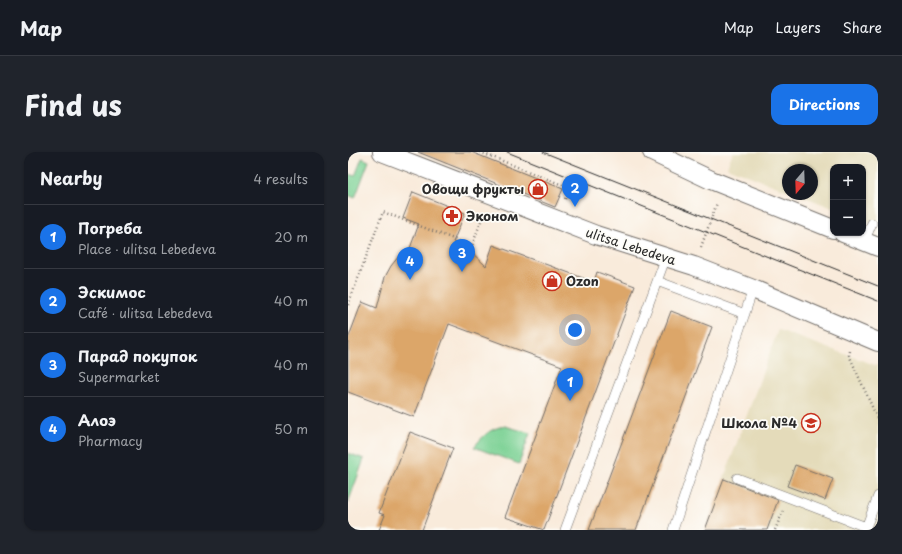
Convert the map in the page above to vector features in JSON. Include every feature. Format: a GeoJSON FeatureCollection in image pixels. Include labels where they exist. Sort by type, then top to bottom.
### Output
{"type":"FeatureCollection","features":[{"type":"Feature","properties":{"kind":"street","name":"ulitsa Lebedeva"},"geometry":{"type":"LineString","coordinates":[[382,152],[596,235],[694,266],[754,289],[878,342]]}},
{"type":"Feature","properties":{"kind":"street"},"geometry":{"type":"LineString","coordinates":[[652,152],[717,183],[830,228]]}},
{"type":"Feature","properties":{"kind":"street"},"geometry":{"type":"LineString","coordinates":[[851,236],[871,244]]}},
{"type":"Feature","properties":{"kind":"lane"},"geometry":{"type":"LineString","coordinates":[[871,244],[872,223]]}},
{"type":"Feature","properties":{"kind":"lane"},"geometry":{"type":"LineString","coordinates":[[565,530],[666,257]]}},
{"type":"Feature","properties":{"kind":"lane"},"geometry":{"type":"LineString","coordinates":[[657,281],[745,314]]}},
{"type":"Feature","properties":{"kind":"lane"},"geometry":{"type":"LineString","coordinates":[[673,530],[754,289]]}},
{"type":"Feature","properties":{"kind":"lane"},"geometry":{"type":"LineString","coordinates":[[737,478],[866,528],[878,496]]}},
{"type":"Feature","properties":{"kind":"path"},"geometry":{"type":"LineString","coordinates":[[480,152],[570,188],[557,220]]}},
{"type":"Feature","properties":{"kind":"path"},"geometry":{"type":"LineString","coordinates":[[694,266],[717,183]]}},
{"type":"Feature","properties":{"kind":"path"},"geometry":{"type":"LineString","coordinates":[[348,305],[383,212],[472,246],[491,194]]}},
{"type":"Feature","properties":{"kind":"path"},"geometry":{"type":"LineString","coordinates":[[857,333],[849,355],[878,420]]}},
{"type":"Feature","properties":{"kind":"shaded area"},"geometry":{"type":"Polygon","coordinates":[[[733,152],[878,152],[878,226],[866,221],[866,164],[830,164],[830,207],[812,200],[818,200],[818,164],[782,164],[782,189],[727,167],[733,152]]]}},
{"type":"Feature","properties":{"kind":"shaded area","name":"Школа №4"},"geometry":{"type":"Polygon","coordinates":[[[778,330],[878,366],[878,530],[705,530],[778,330]]]}},
{"type":"Feature","properties":{"kind":"green space"},"geometry":{"type":"Polygon","coordinates":[[[362,158],[369,161],[355,198],[348,195],[348,174],[355,176],[362,158]]]}},
{"type":"Feature","properties":{"kind":"green space"},"geometry":{"type":"Polygon","coordinates":[[[505,426],[530,433],[519,464],[474,447],[487,433],[505,426]]]}},
{"type":"Feature","properties":{"kind":"green space"},"geometry":{"type":"Polygon","coordinates":[[[348,453],[364,459],[348,503],[348,453]]]}},
{"type":"Feature","properties":{"kind":"building"},"geometry":{"type":"Polygon","coordinates":[[[418,152],[471,152],[563,189],[555,207],[418,152]]]}},
{"type":"Feature","properties":{"kind":"building"},"geometry":{"type":"Polygon","coordinates":[[[413,192],[465,213],[453,242],[469,250],[486,266],[493,245],[594,282],[597,272],[635,286],[544,530],[505,517],[562,366],[449,324],[414,417],[348,392],[348,339],[362,302],[377,308],[385,277],[391,266],[399,256],[406,259],[419,224],[403,218],[413,192]]]}},
{"type":"Feature","properties":{"kind":"building"},"geometry":{"type":"Polygon","coordinates":[[[671,311],[712,327],[636,530],[589,530],[671,311]]]}},
{"type":"Feature","properties":{"kind":"building"},"geometry":{"type":"Polygon","coordinates":[[[410,432],[453,448],[422,530],[379,530],[385,515],[379,513],[410,432]]]}},
{"type":"Feature","properties":{"kind":"building"},"geometry":{"type":"Polygon","coordinates":[[[795,465],[833,479],[825,500],[787,486],[795,465]]]}},
{"type":"Feature","properties":{"kind":"building"},"geometry":{"type":"Polygon","coordinates":[[[724,479],[778,500],[767,530],[705,530],[724,479]]]}},
{"type":"Feature","properties":{"kind":"tram line"},"geometry":{"type":"LineString","coordinates":[[507,152],[878,301]]}},
{"type":"Feature","properties":{"kind":"tram line"},"geometry":{"type":"LineString","coordinates":[[543,152],[878,286]]}},
{"type":"Feature","properties":{"kind":"place","name":"Овощи фрукты"},"geometry":{"type":"Point","coordinates":[538,189]}},
{"type":"Feature","properties":{"kind":"place","name":"Эскимос"},"geometry":{"type":"Point","coordinates":[575,207]}},
{"type":"Feature","properties":{"kind":"place","name":"Эконом"},"geometry":{"type":"Point","coordinates":[452,216]}},
{"type":"Feature","properties":{"kind":"place","name":"Парад покупок"},"geometry":{"type":"Point","coordinates":[462,272]}},
{"type":"Feature","properties":{"kind":"place","name":"Алоэ"},"geometry":{"type":"Point","coordinates":[410,280]}},
{"type":"Feature","properties":{"kind":"place","name":"Ozon"},"geometry":{"type":"Point","coordinates":[552,281]}},
{"type":"Feature","properties":{"kind":"place","name":"Погреба"},"geometry":{"type":"Point","coordinates":[570,401]}},
{"type":"Feature","properties":{"kind":"place","name":"Школа №4"},"geometry":{"type":"Point","coordinates":[811,423]}}]}
